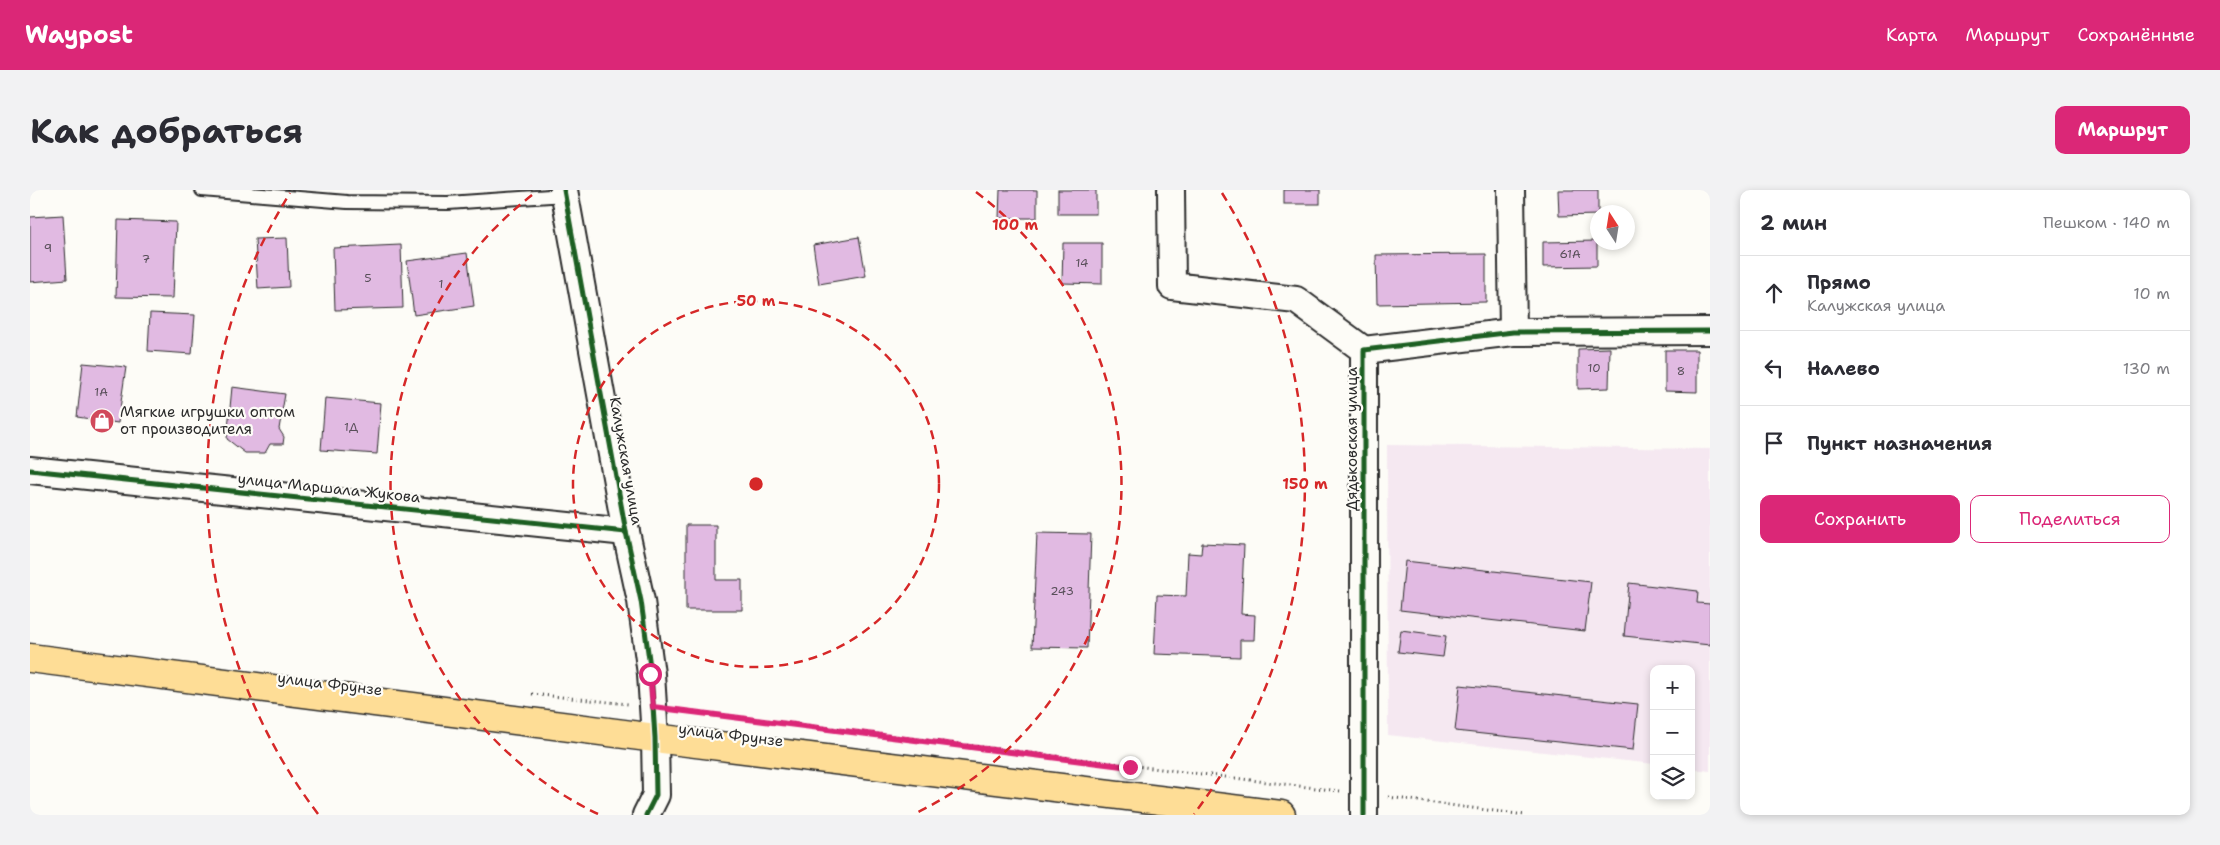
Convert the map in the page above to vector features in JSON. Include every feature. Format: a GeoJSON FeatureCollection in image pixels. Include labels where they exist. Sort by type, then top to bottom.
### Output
{"type":"FeatureCollection","features":[{"type":"Feature","properties":{"kind":"main road","name":"улица Фрунзе"},"geometry":{"type":"LineString","coordinates":[[30,658],[655,738],[1281,815]]}},
{"type":"Feature","properties":{"kind":"street"},"geometry":{"type":"LineString","coordinates":[[1171,190],[1172,286],[1296,300],[1364,350]]}},
{"type":"Feature","properties":{"kind":"street"},"geometry":{"type":"LineString","coordinates":[[1511,190],[1513,332]]}},
{"type":"Feature","properties":{"kind":"street","name":"Калужская улица"},"geometry":{"type":"LineString","coordinates":[[565,192],[626,532],[641,602],[655,738],[656,795],[646,815]]}},
{"type":"Feature","properties":{"kind":"street","name":"Дядьковская улица"},"geometry":{"type":"LineString","coordinates":[[1364,804],[1364,350],[1513,332],[1710,331]]}},
{"type":"Feature","properties":{"kind":"street","name":"улица Маршала Жукова"},"geometry":{"type":"LineString","coordinates":[[30,470],[626,532]]}},
{"type":"Feature","properties":{"kind":"lane"},"geometry":{"type":"LineString","coordinates":[[202,190],[357,202],[448,203],[565,192]]}},
{"type":"Feature","properties":{"kind":"path"},"geometry":{"type":"LineString","coordinates":[[527,693],[653,707],[1364,804],[1524,815]]}},
{"type":"Feature","properties":{"kind":"shaded area"},"geometry":{"type":"Polygon","coordinates":[[[1387,445],[1710,449],[1710,771],[1695,769],[1695,665],[1650,665],[1650,764],[1388,735],[1387,445]]]}},
{"type":"Feature","properties":{"kind":"building"},"geometry":{"type":"Polygon","coordinates":[[[1000,190],[1037,190],[1037,218],[999,218],[1000,190]]]}},
{"type":"Feature","properties":{"kind":"building"},"geometry":{"type":"Polygon","coordinates":[[[1058,190],[1096,190],[1096,214],[1058,214],[1058,190]]]}},
{"type":"Feature","properties":{"kind":"building"},"geometry":{"type":"Polygon","coordinates":[[[1284,190],[1320,190],[1320,204],[1284,204],[1284,190]]]}},
{"type":"Feature","properties":{"kind":"building"},"geometry":{"type":"Polygon","coordinates":[[[1558,190],[1598,190],[1598,205],[1590,205],[1590,215],[1559,216],[1558,190]]]}},
{"type":"Feature","properties":{"kind":"building"},"geometry":{"type":"Polygon","coordinates":[[[63,215],[67,279],[30,282],[30,217],[63,215]]]}},
{"type":"Feature","properties":{"kind":"building"},"geometry":{"type":"Polygon","coordinates":[[[118,220],[176,222],[173,298],[116,297],[118,220]]]}},
{"type":"Feature","properties":{"kind":"building"},"geometry":{"type":"Polygon","coordinates":[[[859,237],[866,276],[819,284],[813,245],[859,237]]]}},
{"type":"Feature","properties":{"kind":"building"},"geometry":{"type":"Polygon","coordinates":[[[287,238],[289,287],[258,289],[255,239],[287,238]]]}},
{"type":"Feature","properties":{"kind":"building"},"geometry":{"type":"Polygon","coordinates":[[[1590,241],[1590,250],[1597,250],[1597,266],[1543,267],[1543,242],[1590,241]]]}},
{"type":"Feature","properties":{"kind":"building"},"geometry":{"type":"Polygon","coordinates":[[[1063,243],[1102,243],[1102,284],[1062,283],[1063,243]]]}},
{"type":"Feature","properties":{"kind":"building"},"geometry":{"type":"Polygon","coordinates":[[[401,245],[403,308],[335,310],[333,248],[401,245]]]}},
{"type":"Feature","properties":{"kind":"building"},"geometry":{"type":"Polygon","coordinates":[[[467,253],[474,306],[414,315],[407,261],[467,253]]]}},
{"type":"Feature","properties":{"kind":"building"},"geometry":{"type":"Polygon","coordinates":[[[1486,254],[1486,302],[1377,304],[1376,255],[1486,254]]]}},
{"type":"Feature","properties":{"kind":"building"},"geometry":{"type":"Polygon","coordinates":[[[150,313],[195,315],[192,354],[148,351],[150,313]]]}},
{"type":"Feature","properties":{"kind":"building"},"geometry":{"type":"Polygon","coordinates":[[[1610,348],[1609,388],[1578,389],[1578,349],[1610,348]]]}},
{"type":"Feature","properties":{"kind":"building"},"geometry":{"type":"Polygon","coordinates":[[[1665,350],[1697,350],[1697,392],[1665,391],[1665,350]]]}},
{"type":"Feature","properties":{"kind":"building"},"geometry":{"type":"Polygon","coordinates":[[[83,363],[126,367],[118,423],[77,417],[83,363]]]}},
{"type":"Feature","properties":{"kind":"building"},"geometry":{"type":"Polygon","coordinates":[[[232,387],[285,394],[279,429],[284,437],[283,444],[270,444],[265,453],[245,453],[227,439],[232,387]]]}},
{"type":"Feature","properties":{"kind":"building"},"geometry":{"type":"Polygon","coordinates":[[[325,398],[381,403],[377,454],[321,450],[325,398]]]}},
{"type":"Feature","properties":{"kind":"building"},"geometry":{"type":"Polygon","coordinates":[[[686,525],[716,525],[716,580],[742,580],[742,610],[686,610],[686,525]]]}},
{"type":"Feature","properties":{"kind":"building"},"geometry":{"type":"Polygon","coordinates":[[[1037,533],[1091,534],[1087,648],[1032,647],[1037,533]]]}},
{"type":"Feature","properties":{"kind":"building"},"geometry":{"type":"Polygon","coordinates":[[[1202,543],[1244,545],[1241,614],[1255,615],[1254,640],[1240,640],[1240,657],[1154,654],[1157,595],[1186,596],[1188,553],[1201,554],[1202,543]]]}},
{"type":"Feature","properties":{"kind":"building"},"geometry":{"type":"Polygon","coordinates":[[[1405,561],[1591,582],[1585,631],[1400,610],[1405,561]]]}},
{"type":"Feature","properties":{"kind":"building"},"geometry":{"type":"Polygon","coordinates":[[[1629,583],[1698,591],[1697,603],[1710,604],[1710,645],[1624,636],[1629,583]]]}},
{"type":"Feature","properties":{"kind":"building"},"geometry":{"type":"Polygon","coordinates":[[[1401,630],[1446,636],[1443,657],[1398,652],[1401,630]]]}},
{"type":"Feature","properties":{"kind":"building"},"geometry":{"type":"Polygon","coordinates":[[[1460,685],[1638,704],[1633,750],[1455,731],[1460,685]]]}},
{"type":"Feature","properties":{"kind":"cycle path"},"geometry":{"type":"LineString","coordinates":[[564,190],[626,532],[641,601],[651,674],[656,795],[646,815]]}},
{"type":"Feature","properties":{"kind":"cycle path"},"geometry":{"type":"LineString","coordinates":[[1364,815],[1364,350],[1513,332],[1710,331]]}},
{"type":"Feature","properties":{"kind":"cycle path"},"geometry":{"type":"LineString","coordinates":[[30,470],[626,532]]}},
{"type":"Feature","properties":{"kind":"place","name":"Мягкие игрушки оптом от производителя"},"geometry":{"type":"Point","coordinates":[102,421]}},
{"type":"Feature","properties":{"kind":"route"},"geometry":{"type":"LineString","coordinates":[[650,674],[653,707],[1130,767]]}}]}
